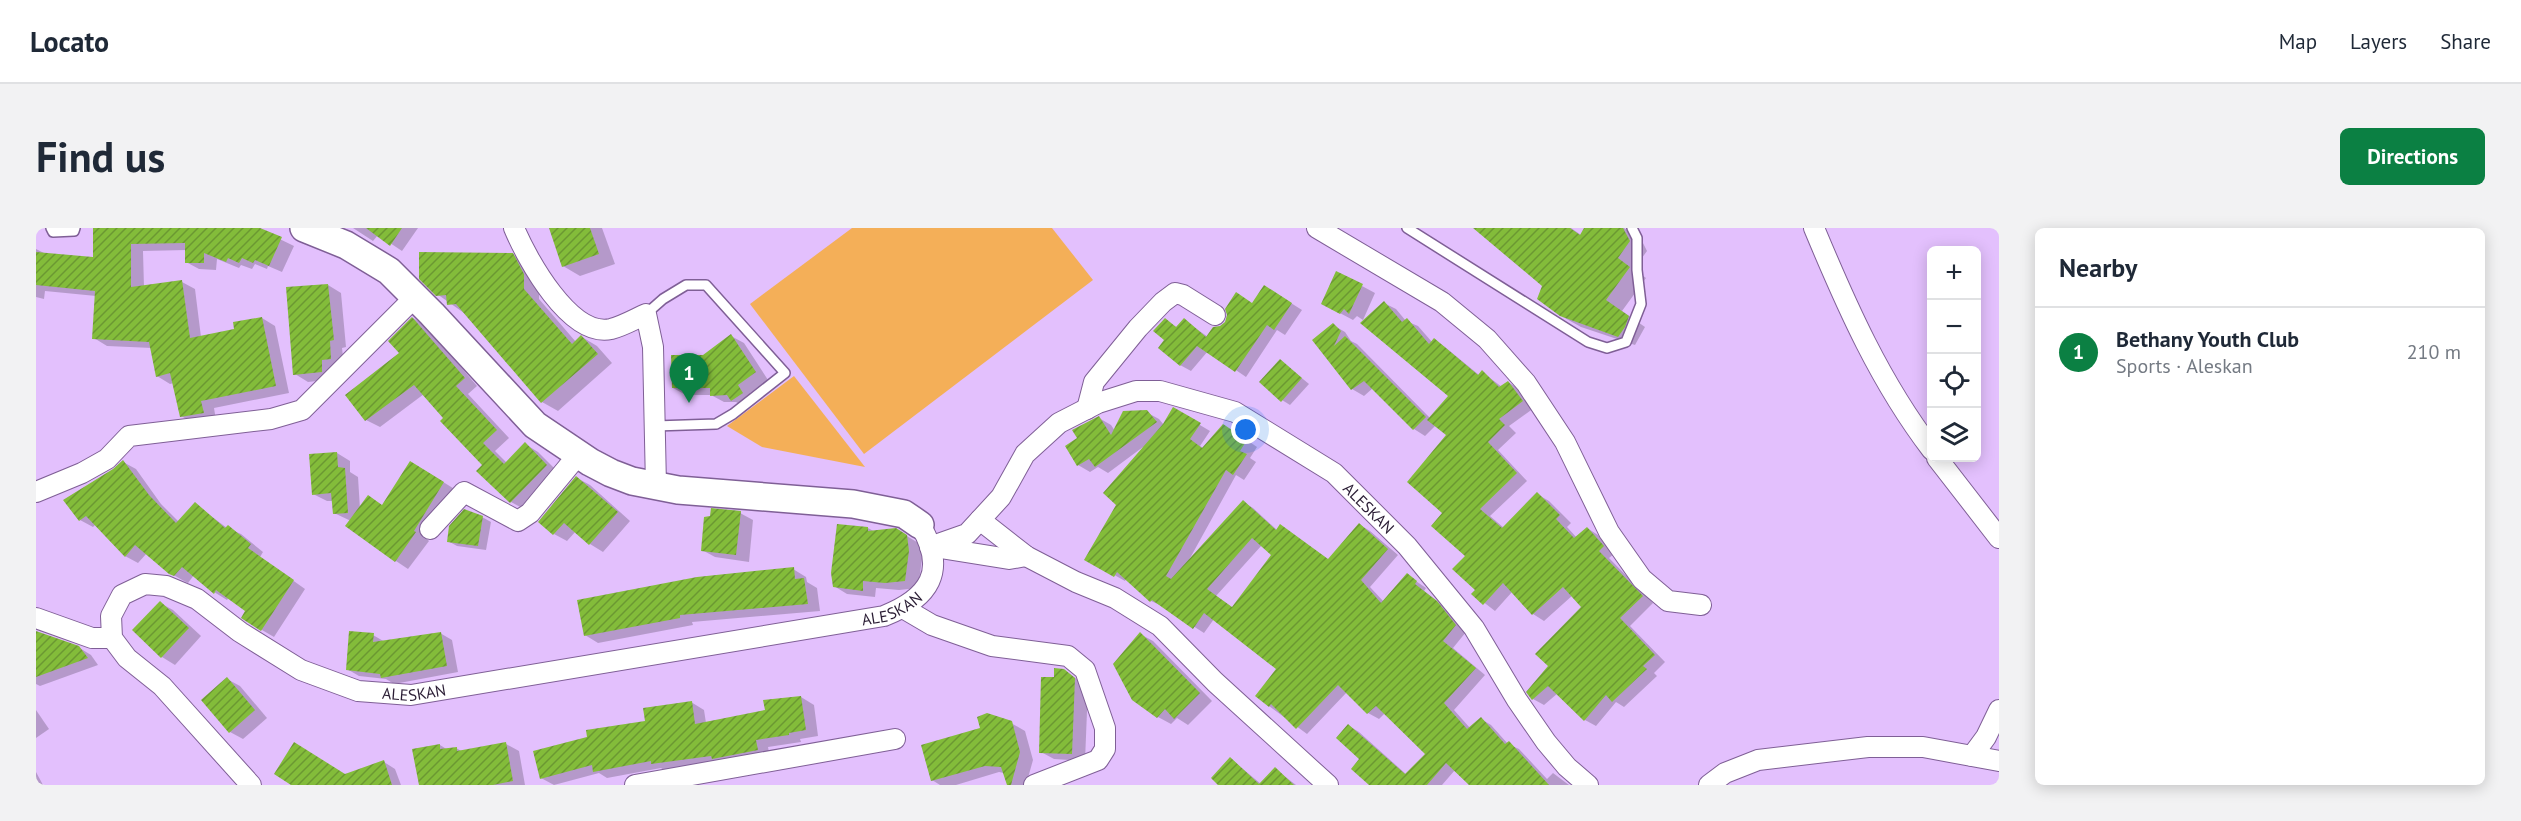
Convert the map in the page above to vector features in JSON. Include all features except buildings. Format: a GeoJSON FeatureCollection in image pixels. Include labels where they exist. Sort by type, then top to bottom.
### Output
{"type":"FeatureCollection","features":[{"type":"Feature","properties":{"kind":"street"},"geometry":{"type":"LineString","coordinates":[[304,228],[346,245],[389,271],[535,425],[579,455],[611,473],[632,481],[678,490],[853,504],[904,514],[925,536],[1009,559],[1026,556]]}},
{"type":"Feature","properties":{"kind":"street"},"geometry":{"type":"LineString","coordinates":[[514,228],[523,249],[558,303],[588,325],[610,329],[646,314],[653,347],[656,486]]}},
{"type":"Feature","properties":{"kind":"street"},"geometry":{"type":"LineString","coordinates":[[1317,228],[1442,303],[1487,339],[1526,383],[1565,442],[1609,531],[1642,579],[1668,601],[1701,604]]}},
{"type":"Feature","properties":{"kind":"street"},"geometry":{"type":"LineString","coordinates":[[1814,228],[1844,300],[1893,397],[1927,443]]}},
{"type":"Feature","properties":{"kind":"street"},"geometry":{"type":"LineString","coordinates":[[1087,409],[1094,382],[1138,328],[1175,293],[1183,295],[1215,315]]}},
{"type":"Feature","properties":{"kind":"street"},"geometry":{"type":"LineString","coordinates":[[36,492],[82,473],[107,459],[129,436],[271,419],[302,410],[415,297]]}},
{"type":"Feature","properties":{"kind":"street","name":"ALESKAN"},"geometry":{"type":"LineString","coordinates":[[112,638],[111,616],[122,595],[145,584],[166,586],[197,599],[240,632],[301,670],[358,691],[411,695],[884,616],[916,600],[931,576],[935,562],[925,536],[967,534],[1000,497],[1025,454],[1059,423],[1087,409],[1136,391],[1160,391],[1235,412],[1334,473],[1407,546],[1440,583],[1474,628],[1517,700],[1546,742],[1567,767],[1588,785]]}},
{"type":"Feature","properties":{"kind":"street"},"geometry":{"type":"LineString","coordinates":[[430,529],[464,492],[518,521],[530,513],[579,455]]}},
{"type":"Feature","properties":{"kind":"street"},"geometry":{"type":"LineString","coordinates":[[1940,462],[1999,538]]}},
{"type":"Feature","properties":{"kind":"street"},"geometry":{"type":"LineString","coordinates":[[980,520],[1026,556],[1076,582],[1115,598],[1160,626],[1215,682],[1328,785]]}},
{"type":"Feature","properties":{"kind":"street"},"geometry":{"type":"LineString","coordinates":[[903,608],[932,625],[993,646],[1068,656],[1085,670],[1105,728],[1105,749],[1098,760],[1034,785]]}},
{"type":"Feature","properties":{"kind":"street"},"geometry":{"type":"LineString","coordinates":[[36,618],[92,638],[112,638],[127,658],[162,686],[251,785]]}},
{"type":"Feature","properties":{"kind":"street"},"geometry":{"type":"LineString","coordinates":[[1972,756],[1986,737],[1999,710]]}},
{"type":"Feature","properties":{"kind":"street"},"geometry":{"type":"LineString","coordinates":[[635,785],[895,739]]}},
{"type":"Feature","properties":{"kind":"street"},"geometry":{"type":"LineString","coordinates":[[1709,785],[1725,773],[1758,760],[1868,747],[1923,747],[1999,760]]}},
{"type":"Feature","properties":{"kind":"lane"},"geometry":{"type":"LineString","coordinates":[[51,228],[53,232],[74,231],[75,228]]}},
{"type":"Feature","properties":{"kind":"lane"},"geometry":{"type":"LineString","coordinates":[[1407,228],[1588,342],[1607,348],[1626,342],[1641,304],[1637,270],[1637,238],[1632,228]]}},
{"type":"Feature","properties":{"kind":"lane"},"geometry":{"type":"LineString","coordinates":[[646,314],[663,299],[686,285],[706,285],[785,373],[733,414],[716,424],[655,426]]}},
{"type":"Feature","properties":{"kind":"shaded area"},"geometry":{"type":"Polygon","coordinates":[[[852,228],[1052,228],[1093,280],[864,454],[750,304],[852,228]]]}},
{"type":"Feature","properties":{"kind":"shaded area"},"geometry":{"type":"Polygon","coordinates":[[[794,376],[865,467],[762,447],[727,426],[794,376]]]}},
{"type":"Feature","properties":{"kind":"place","name":"Bethany Youth Club"},"geometry":{"type":"Point","coordinates":[689,403]}}]}
